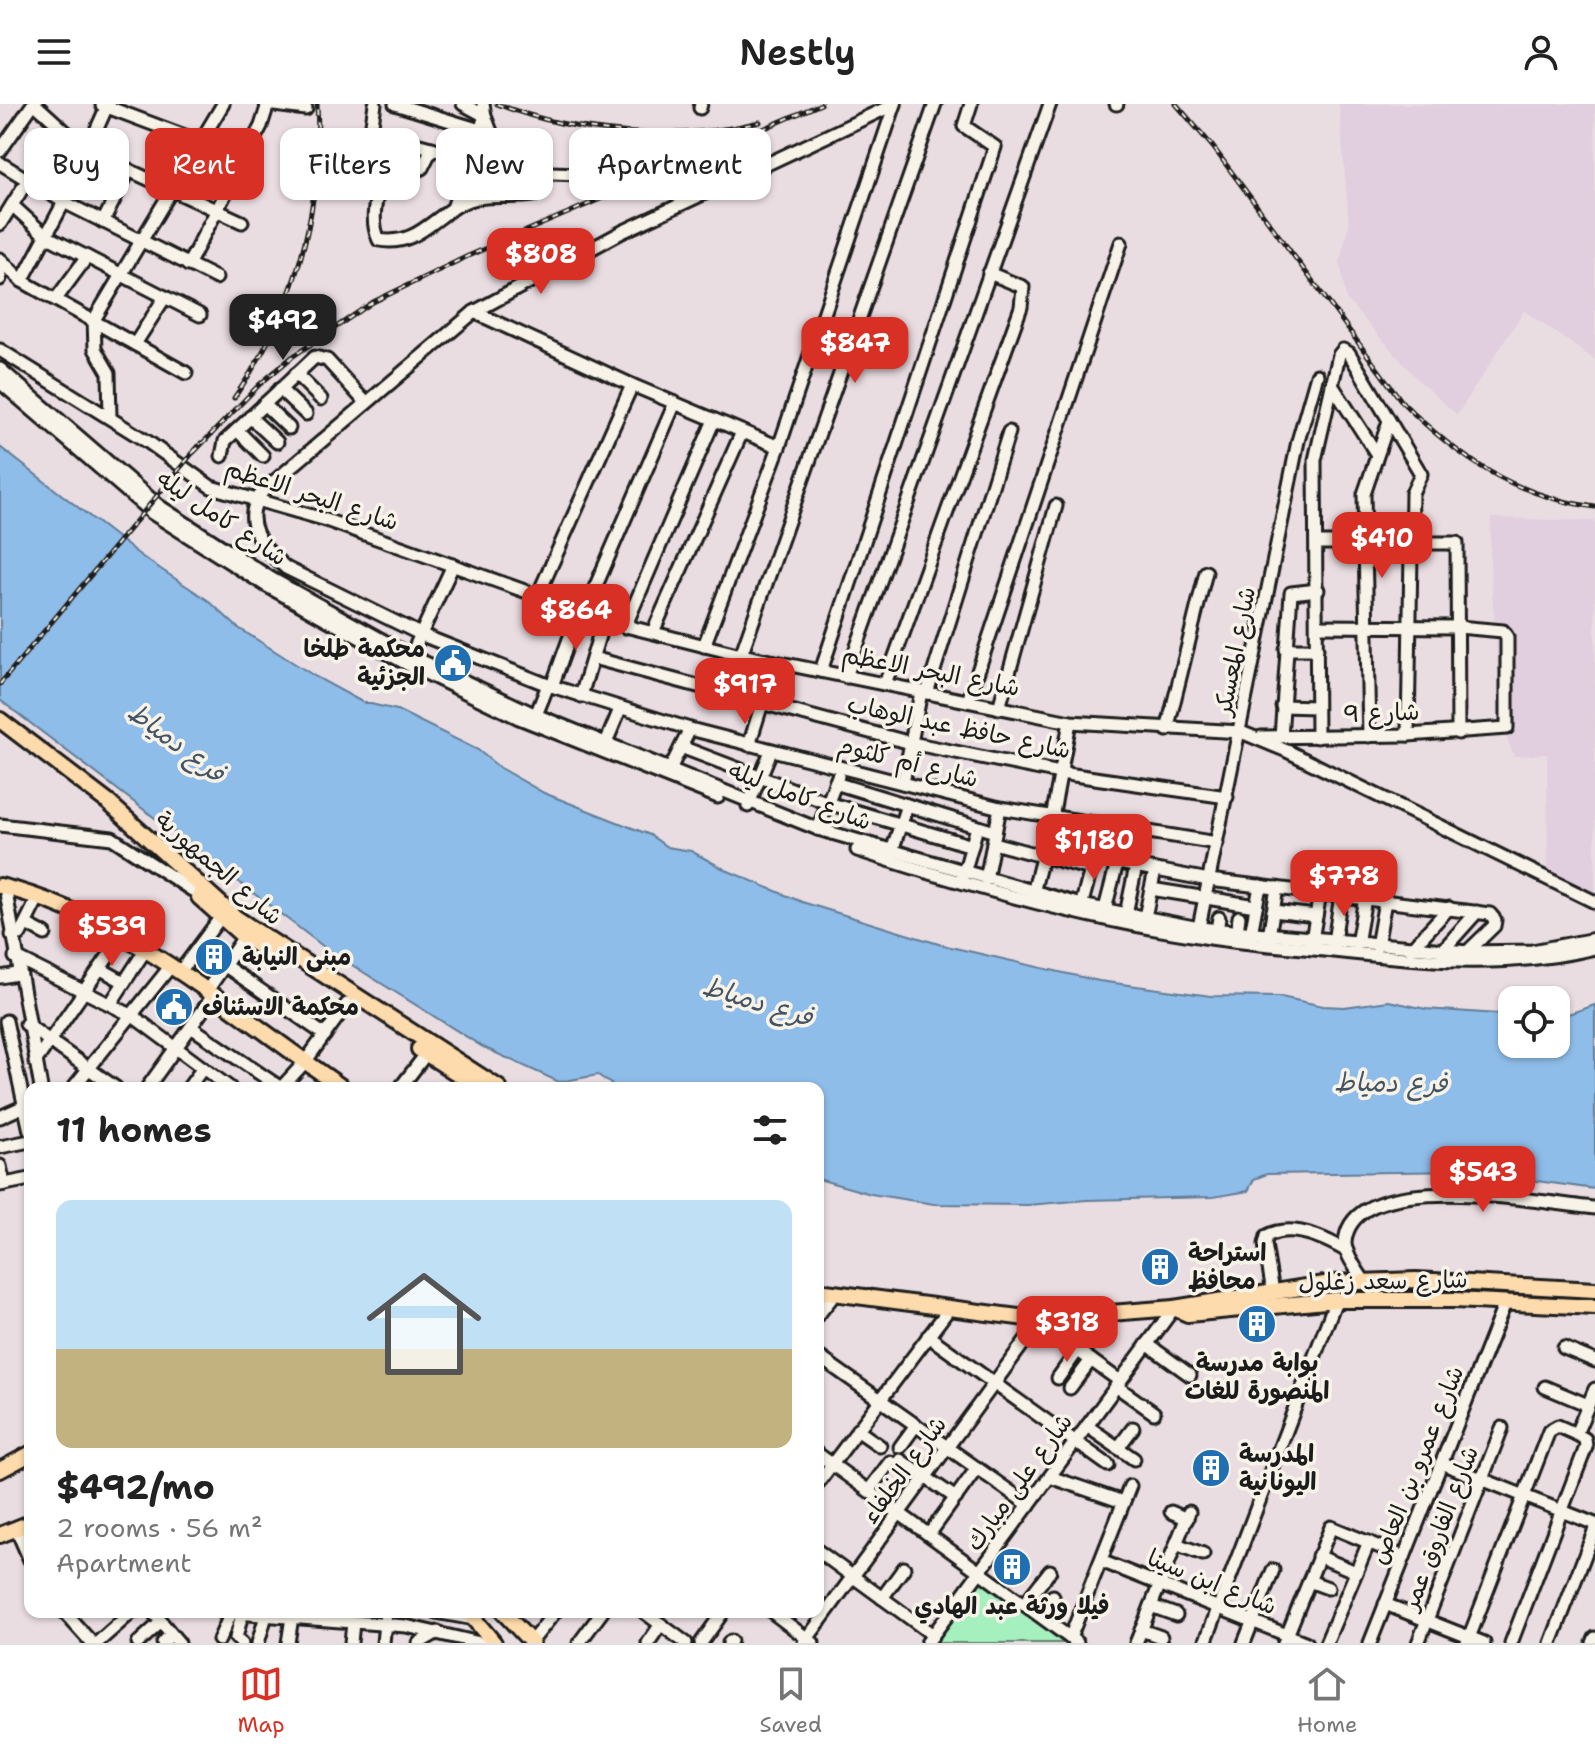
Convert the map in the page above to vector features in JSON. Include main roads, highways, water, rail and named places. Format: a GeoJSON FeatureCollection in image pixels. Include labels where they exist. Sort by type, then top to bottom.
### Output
{"type":"FeatureCollection","features":[{"type":"Feature","properties":{"kind":"main road","name":"شارع الجمهورية"},"geometry":{"type":"LineString","coordinates":[[0,720],[109,803],[236,918],[490,1082]]}},
{"type":"Feature","properties":{"kind":"main road","name":"شارع الجمهورية"},"geometry":{"type":"LineString","coordinates":[[0,730],[113,817],[244,937],[470,1082]]}},
{"type":"Feature","properties":{"kind":"main road"},"geometry":{"type":"LineString","coordinates":[[2,887],[38,898],[121,938],[175,970],[334,1082]]}},
{"type":"Feature","properties":{"kind":"main road","name":"شارع سعد زغلول"},"geometry":{"type":"LineString","coordinates":[[824,1292],[1036,1321],[1174,1308],[1364,1281],[1416,1280],[1595,1290]]}},
{"type":"Feature","properties":{"kind":"main road"},"geometry":{"type":"LineString","coordinates":[[1573,1289],[1571,1295],[1590,1305]]}},
{"type":"Feature","properties":{"kind":"main road","name":"شارع سعد زغلول"},"geometry":{"type":"LineString","coordinates":[[1174,1308],[1188,1314],[1336,1300],[1590,1305]]}},
{"type":"Feature","properties":{"kind":"main road"},"geometry":{"type":"LineString","coordinates":[[0,1450],[2,1469],[24,1457]]}},
{"type":"Feature","properties":{"kind":"main road"},"geometry":{"type":"LineString","coordinates":[[0,1535],[23,1526]]}},
{"type":"Feature","properties":{"kind":"main road"},"geometry":{"type":"LineString","coordinates":[[473,1618],[494,1643]]}},
{"type":"Feature","properties":{"kind":"main road"},"geometry":{"type":"LineString","coordinates":[[508,1618],[531,1643]]}},
{"type":"Feature","properties":{"kind":"water","name":"فرع دمياط"},"geometry":{"type":"Polygon","coordinates":[[[0,447],[141,556],[209,601],[237,627],[316,677],[362,702],[397,710],[478,750],[500,768],[544,793],[650,835],[667,847],[691,851],[726,870],[802,902],[942,945],[1099,981],[1211,996],[1281,997],[1323,1006],[1344,1007],[1389,1001],[1426,1009],[1498,1014],[1498,1058],[1570,1058],[1570,1013],[1595,1005],[1595,1189],[1464,1171],[1267,1174],[1254,1179],[1248,1191],[1213,1197],[1087,1200],[1028,1205],[934,1204],[871,1194],[824,1181],[824,1082],[608,1082],[598,1075],[559,1082],[483,1047],[328,950],[0,700],[0,447]]]}},
{"type":"Feature","properties":{"kind":"railway"},"geometry":{"type":"LineString","coordinates":[[234,398],[274,330],[301,258],[315,182],[317,104]]}},
{"type":"Feature","properties":{"kind":"railway"},"geometry":{"type":"LineString","coordinates":[[497,104],[560,123],[627,132],[695,132],[760,122]]}},
{"type":"Feature","properties":{"kind":"railway"},"geometry":{"type":"LineString","coordinates":[[194,452],[259,385],[292,357],[373,302],[468,256],[821,104]]}},
{"type":"Feature","properties":{"kind":"railway"},"geometry":{"type":"LineString","coordinates":[[1176,104],[1213,147],[1403,403],[1445,441],[1490,472],[1539,494],[1595,507]]}},
{"type":"Feature","properties":{"kind":"railway"},"geometry":{"type":"LineString","coordinates":[[0,684],[201,443]]}},
{"type":"Feature","properties":{"kind":"place","name":"محكمة طلخا الجزئية"},"geometry":{"type":"Point","coordinates":[453,663]}},
{"type":"Feature","properties":{"kind":"place","name":"مبنى النيابة"},"geometry":{"type":"Point","coordinates":[214,957]}},
{"type":"Feature","properties":{"kind":"place","name":"محكمة الاسئناف"},"geometry":{"type":"Point","coordinates":[174,1007]}},
{"type":"Feature","properties":{"kind":"place","name":"استراحة محافظ"},"geometry":{"type":"Point","coordinates":[1160,1267]}},
{"type":"Feature","properties":{"kind":"place","name":"بوابة مدرسة المنصورة للغات"},"geometry":{"type":"Point","coordinates":[1257,1324]}},
{"type":"Feature","properties":{"kind":"place","name":"المدرسة اليونانية"},"geometry":{"type":"Point","coordinates":[1211,1468]}},
{"type":"Feature","properties":{"kind":"place","name":"فيلا ورثة عبد الهادي"},"geometry":{"type":"Point","coordinates":[1012,1567]}}]}
